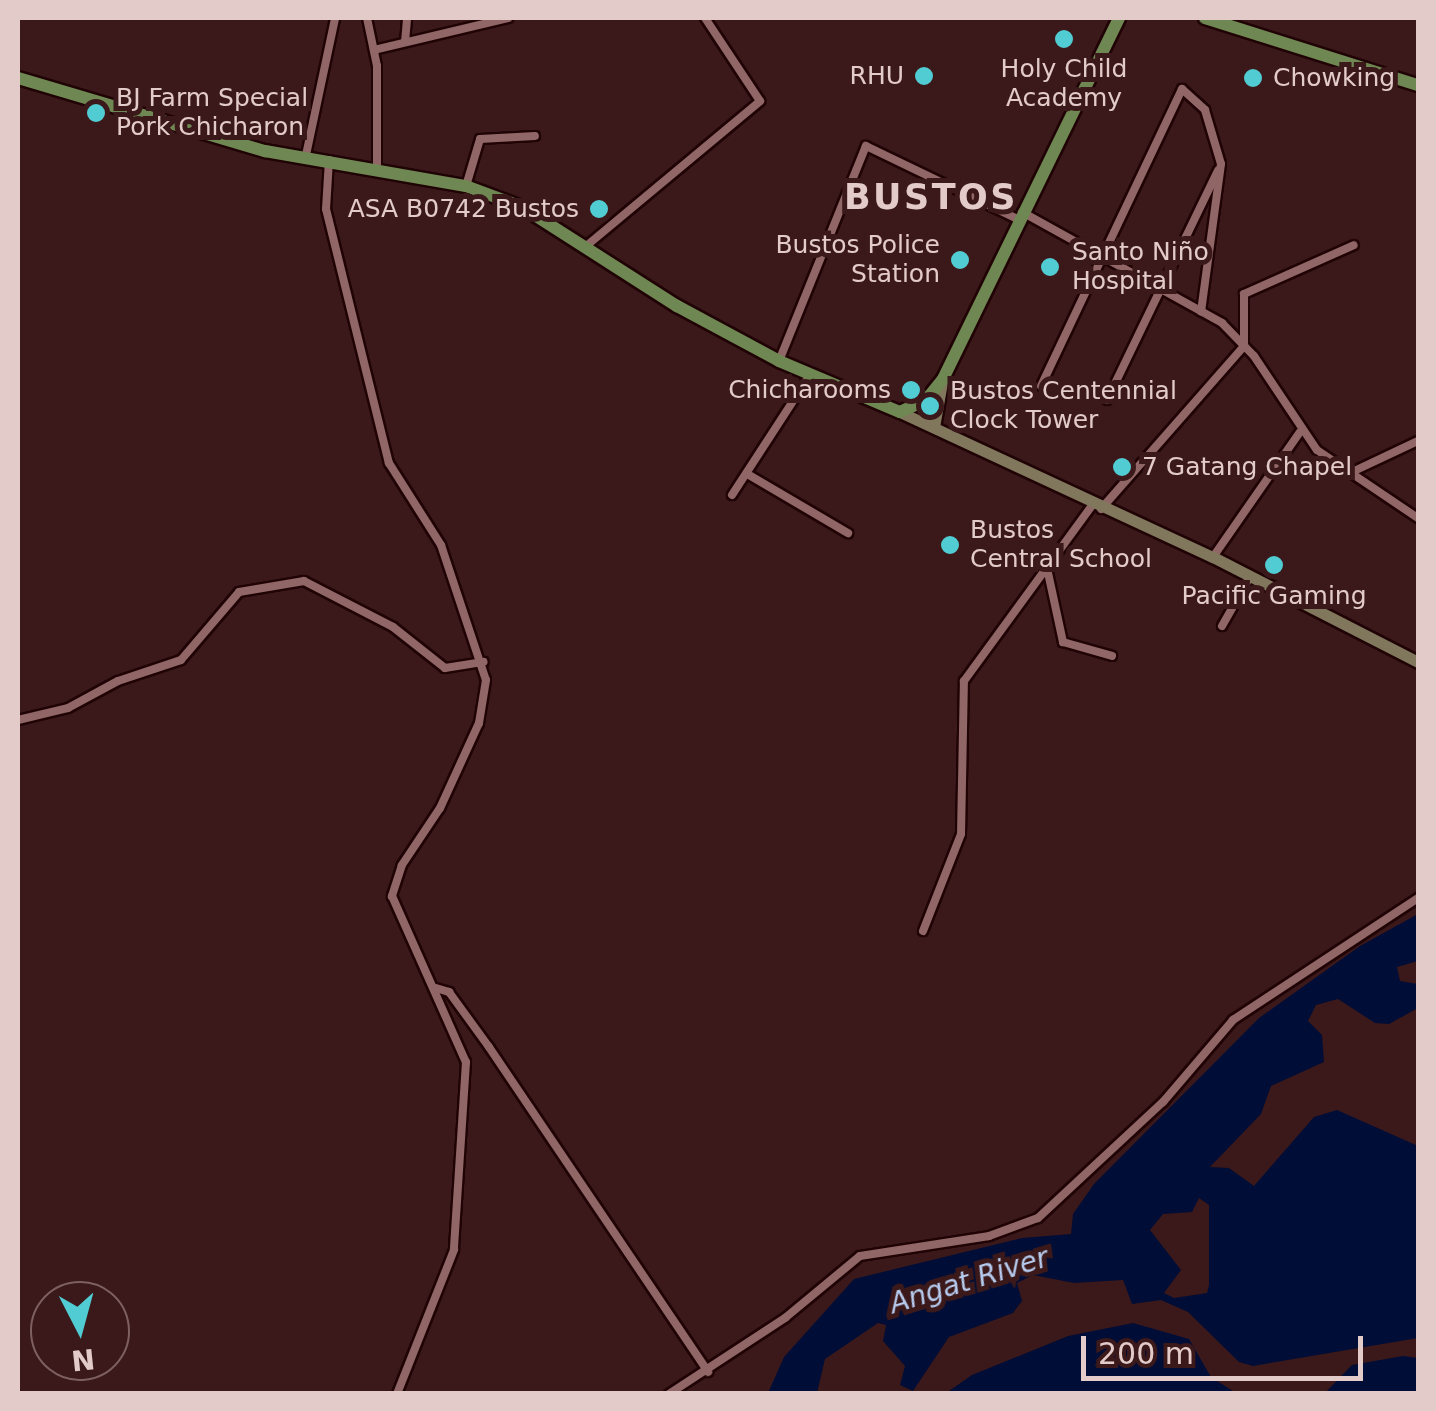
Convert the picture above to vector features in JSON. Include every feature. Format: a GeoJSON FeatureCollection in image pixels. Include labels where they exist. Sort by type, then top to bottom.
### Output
{"type":"FeatureCollection","features":[{"type":"Feature","properties":{"kind":"main road"},"geometry":{"type":"LineString","coordinates":[[18,78],[202,134],[466,186],[522,207],[779,360],[900,412],[926,400],[943,379],[1119,18]]}},
{"type":"Feature","properties":{"kind":"main road"},"geometry":{"type":"LineString","coordinates":[[1206,18],[1418,84]]}},
{"type":"Feature","properties":{"kind":"street"},"geometry":{"type":"LineString","coordinates":[[306,155],[335,18]]}},
{"type":"Feature","properties":{"kind":"street"},"geometry":{"type":"LineString","coordinates":[[367,18],[374,50],[376,168]]}},
{"type":"Feature","properties":{"kind":"street"},"geometry":{"type":"LineString","coordinates":[[405,42],[408,18]]}},
{"type":"Feature","properties":{"kind":"street"},"geometry":{"type":"LineString","coordinates":[[455,32],[456,18]]}},
{"type":"Feature","properties":{"kind":"street"},"geometry":{"type":"LineString","coordinates":[[374,50],[508,18]]}},
{"type":"Feature","properties":{"kind":"street"},"geometry":{"type":"LineString","coordinates":[[585,247],[760,101],[705,18]]}},
{"type":"Feature","properties":{"kind":"street"},"geometry":{"type":"LineString","coordinates":[[1041,386],[1182,89],[1205,110],[1221,164],[1201,312]]}},
{"type":"Feature","properties":{"kind":"street"},"geometry":{"type":"LineString","coordinates":[[466,186],[480,139],[535,136]]}},
{"type":"Feature","properties":{"kind":"street"},"geometry":{"type":"LineString","coordinates":[[779,360],[866,146],[1105,254],[1163,286],[1244,346],[1300,432],[1418,518]]}},
{"type":"Feature","properties":{"kind":"street"},"geometry":{"type":"LineString","coordinates":[[329,160],[326,209],[389,463],[440,545],[484,662],[480,722],[440,808],[402,866],[392,896],[466,1062],[454,1250],[397,1394]]}},
{"type":"Feature","properties":{"kind":"street"},"geometry":{"type":"LineString","coordinates":[[1107,400],[1221,164]]}},
{"type":"Feature","properties":{"kind":"street"},"geometry":{"type":"LineString","coordinates":[[923,930],[961,834],[960,692],[1046,568],[1097,506],[1244,346],[1244,294],[1354,245]]}},
{"type":"Feature","properties":{"kind":"street"},"geometry":{"type":"LineString","coordinates":[[732,495],[749,475],[810,374]]}},
{"type":"Feature","properties":{"kind":"street"},"geometry":{"type":"LineString","coordinates":[[934,427],[943,379]]}},
{"type":"Feature","properties":{"kind":"street"},"geometry":{"type":"LineString","coordinates":[[900,412],[1213,557],[1418,662]]}},
{"type":"Feature","properties":{"kind":"street"},"geometry":{"type":"LineString","coordinates":[[1213,557],[1300,432]]}},
{"type":"Feature","properties":{"kind":"street"},"geometry":{"type":"LineString","coordinates":[[1352,472],[1418,441]]}},
{"type":"Feature","properties":{"kind":"street"},"geometry":{"type":"LineString","coordinates":[[749,475],[848,532]]}},
{"type":"Feature","properties":{"kind":"street"},"geometry":{"type":"LineString","coordinates":[[1046,568],[1062,642],[1112,656]]}},
{"type":"Feature","properties":{"kind":"street"},"geometry":{"type":"LineString","coordinates":[[1222,626],[1250,576]]}},
{"type":"Feature","properties":{"kind":"street"},"geometry":{"type":"LineString","coordinates":[[18,720],[68,708],[118,680],[181,660],[239,592],[304,581],[393,627],[445,668],[484,662]]}},
{"type":"Feature","properties":{"kind":"street"},"geometry":{"type":"LineString","coordinates":[[669,1394],[708,1372],[860,1256],[989,1236],[1038,1218],[1163,1102],[1233,1020],[1418,898]]}},
{"type":"Feature","properties":{"kind":"street"},"geometry":{"type":"LineString","coordinates":[[436,988],[449,992],[488,1046],[708,1372]]}},
{"type":"Feature","properties":{"kind":"water","name":"Angat River"},"geometry":{"type":"Polygon","coordinates":[[[1418,914],[1418,961],[1397,967],[1400,981],[1418,984],[1418,1008],[1389,1024],[1375,1023],[1338,999],[1316,1005],[1308,1021],[1322,1035],[1324,1062],[1271,1086],[1261,1114],[1210,1167],[1229,1168],[1254,1186],[1314,1117],[1337,1110],[1418,1146],[1418,1338],[1253,1366],[1239,1362],[1188,1312],[1161,1300],[1132,1304],[1123,1280],[1074,1283],[1033,1275],[1017,1283],[1022,1301],[1013,1313],[949,1337],[913,1391],[900,1385],[905,1366],[883,1341],[886,1325],[878,1323],[825,1359],[817,1393],[768,1393],[784,1357],[854,1279],[1022,1238],[1071,1234],[1073,1214],[1094,1184],[1259,1018],[1360,946],[1418,914]],[[1199,1198],[1192,1212],[1163,1214],[1150,1230],[1181,1270],[1164,1293],[1174,1298],[1207,1293],[1209,1205],[1199,1198]]]}},
{"type":"Feature","properties":{"kind":"water"},"geometry":{"type":"Polygon","coordinates":[[[1133,1323],[1189,1339],[1211,1377],[1236,1393],[946,1393],[972,1375],[1068,1336],[1133,1323]]]}},
{"type":"Feature","properties":{"kind":"water"},"geometry":{"type":"Polygon","coordinates":[[[1403,1356],[1418,1358],[1418,1393],[1325,1393],[1352,1365],[1403,1356]]]}},
{"type":"Feature","properties":{"kind":"place","name":"Holy Child Academy"},"geometry":{"type":"Point","coordinates":[1064,39]}},
{"type":"Feature","properties":{"kind":"place","name":"RHU"},"geometry":{"type":"Point","coordinates":[924,76]}},
{"type":"Feature","properties":{"kind":"place","name":"Chowking"},"geometry":{"type":"Point","coordinates":[1253,78]}},
{"type":"Feature","properties":{"kind":"place","name":"BJ Farm Special Pork Chicharon"},"geometry":{"type":"Point","coordinates":[96,113]}},
{"type":"Feature","properties":{"kind":"place","name":"ASA B0742 Bustos"},"geometry":{"type":"Point","coordinates":[599,209]}},
{"type":"Feature","properties":{"kind":"place","name":"Bustos Police Station"},"geometry":{"type":"Point","coordinates":[960,260]}},
{"type":"Feature","properties":{"kind":"place","name":"Santo Niño Hospital"},"geometry":{"type":"Point","coordinates":[1050,267]}},
{"type":"Feature","properties":{"kind":"place","name":"Chicharooms"},"geometry":{"type":"Point","coordinates":[911,390]}},
{"type":"Feature","properties":{"kind":"place","name":"Bustos Centennial Clock Tower"},"geometry":{"type":"Point","coordinates":[930,406]}},
{"type":"Feature","properties":{"kind":"place","name":"7 Gatang Chapel"},"geometry":{"type":"Point","coordinates":[1122,467]}},
{"type":"Feature","properties":{"kind":"place","name":"Bustos Central School"},"geometry":{"type":"Point","coordinates":[950,545]}},
{"type":"Feature","properties":{"kind":"place","name":"Pacific Gaming"},"geometry":{"type":"Point","coordinates":[1274,565]}},
{"type":"Feature","properties":{"kind":"district","name":"BUSTOS"},"geometry":{"type":"Point","coordinates":[931,197]}}]}
